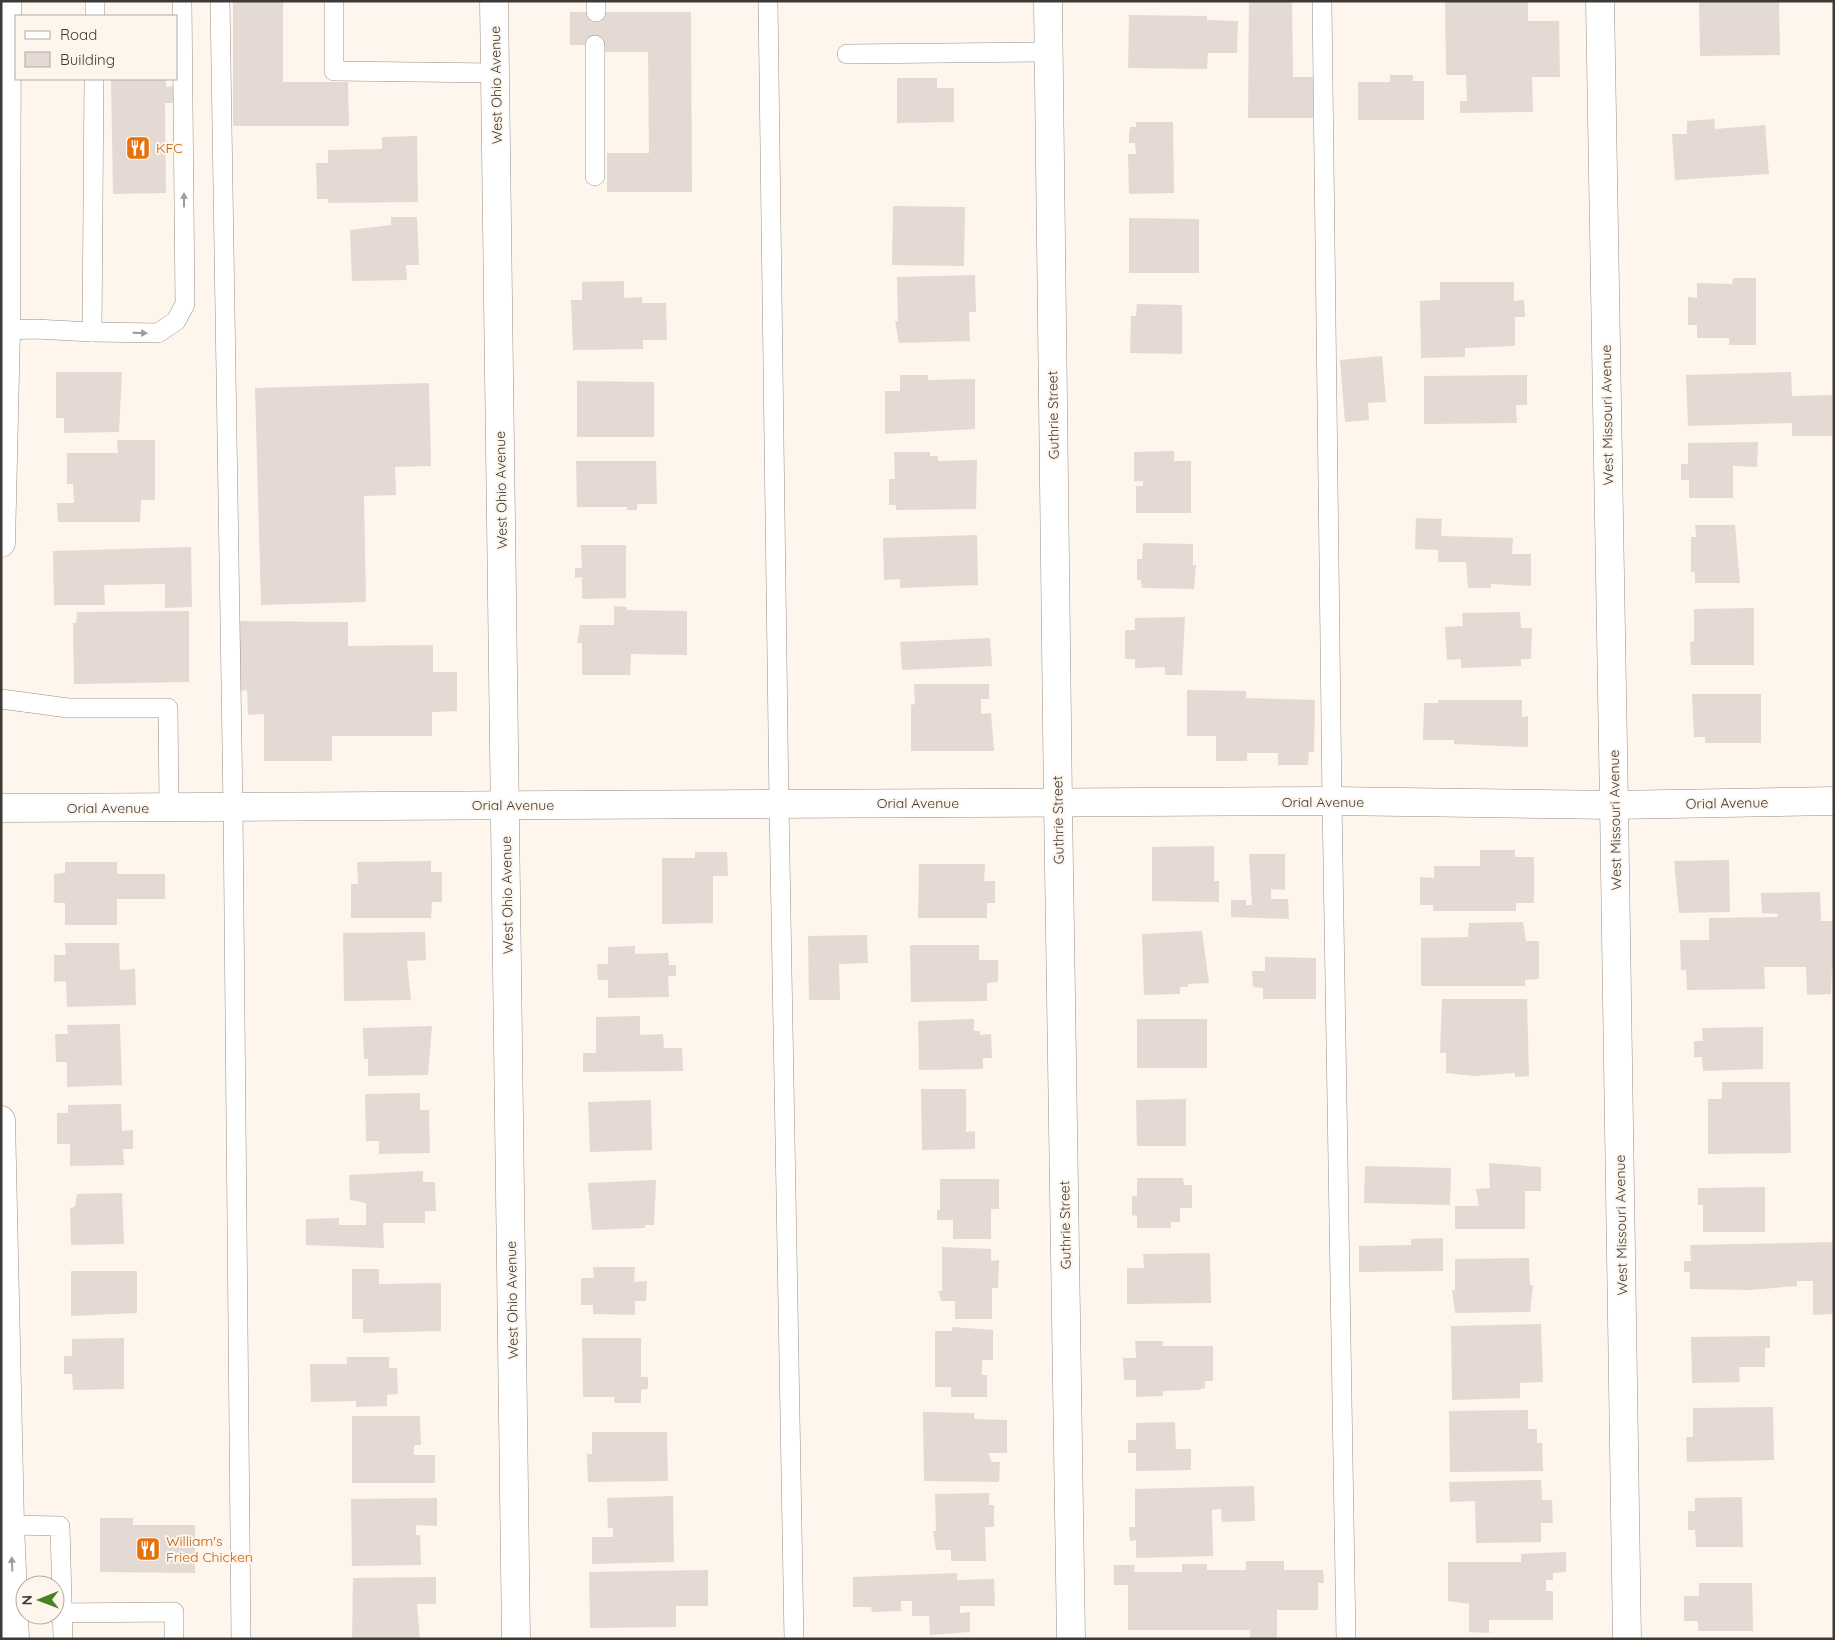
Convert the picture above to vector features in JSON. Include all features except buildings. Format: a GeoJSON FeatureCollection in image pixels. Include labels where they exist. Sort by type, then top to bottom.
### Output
{"type":"FeatureCollection","features":[{"type":"Feature","properties":{"kind":"street"},"geometry":{"type":"LineString","coordinates":[[1,543],[6,330],[7,1]]}},
{"type":"Feature","properties":{"kind":"street","name":"West Ohio Avenue"},"geometry":{"type":"LineString","coordinates":[[494,1],[516,1639]]}},
{"type":"Feature","properties":{"kind":"street","name":"Guthrie Street"},"geometry":{"type":"LineString","coordinates":[[1048,1],[1071,1639]]}},
{"type":"Feature","properties":{"kind":"street","name":"West Missouri Avenue"},"geometry":{"type":"LineString","coordinates":[[1600,1],[1627,1639]]}},
{"type":"Feature","properties":{"kind":"street","name":"Orial Avenue"},"geometry":{"type":"LineString","coordinates":[[1,808],[1332,801],[1614,805],[1834,801]]}},
{"type":"Feature","properties":{"kind":"street"},"geometry":{"type":"LineString","coordinates":[[1,1120],[10,1525],[15,1585]]}},
{"type":"Feature","properties":{"kind":"lane"},"geometry":{"type":"LineString","coordinates":[[95,1],[95,15]]}},
{"type":"Feature","properties":{"kind":"lane"},"geometry":{"type":"LineString","coordinates":[[6,330],[35,329],[158,333],[176,321],[185,304],[182,1]]}},
{"type":"Feature","properties":{"kind":"lane"},"geometry":{"type":"LineString","coordinates":[[220,1],[233,807],[241,1639]]}},
{"type":"Feature","properties":{"kind":"lane"},"geometry":{"type":"LineString","coordinates":[[334,1],[334,71],[495,73]]}},
{"type":"Feature","properties":{"kind":"lane"},"geometry":{"type":"LineString","coordinates":[[768,1],[779,804],[794,1639]]}},
{"type":"Feature","properties":{"kind":"lane"},"geometry":{"type":"LineString","coordinates":[[1322,1],[1332,801],[1346,1639]]}},
{"type":"Feature","properties":{"kind":"lane"},"geometry":{"type":"LineString","coordinates":[[595,45],[595,176]]}},
{"type":"Feature","properties":{"kind":"lane"},"geometry":{"type":"LineString","coordinates":[[847,54],[1049,52]]}},
{"type":"Feature","properties":{"kind":"lane"},"geometry":{"type":"LineString","coordinates":[[92,332],[94,80]]}},
{"type":"Feature","properties":{"kind":"lane"},"geometry":{"type":"LineString","coordinates":[[1,699],[68,708],[168,708],[169,807]]}},
{"type":"Feature","properties":{"kind":"lane"},"geometry":{"type":"LineString","coordinates":[[10,1525],[60,1526],[59,1575]]}},
{"type":"Feature","properties":{"kind":"lane"},"geometry":{"type":"LineString","coordinates":[[65,1613],[174,1612],[174,1639]]}},
{"type":"Feature","properties":{"kind":"lane"},"geometry":{"type":"LineString","coordinates":[[61,1625],[63,1639]]}},
{"type":"Feature","properties":{"kind":"place","name":"KFC"},"geometry":{"type":"Point","coordinates":[138,148]}},
{"type":"Feature","properties":{"kind":"place","name":"William's Fried Chicken"},"geometry":{"type":"Point","coordinates":[148,1549]}}]}
